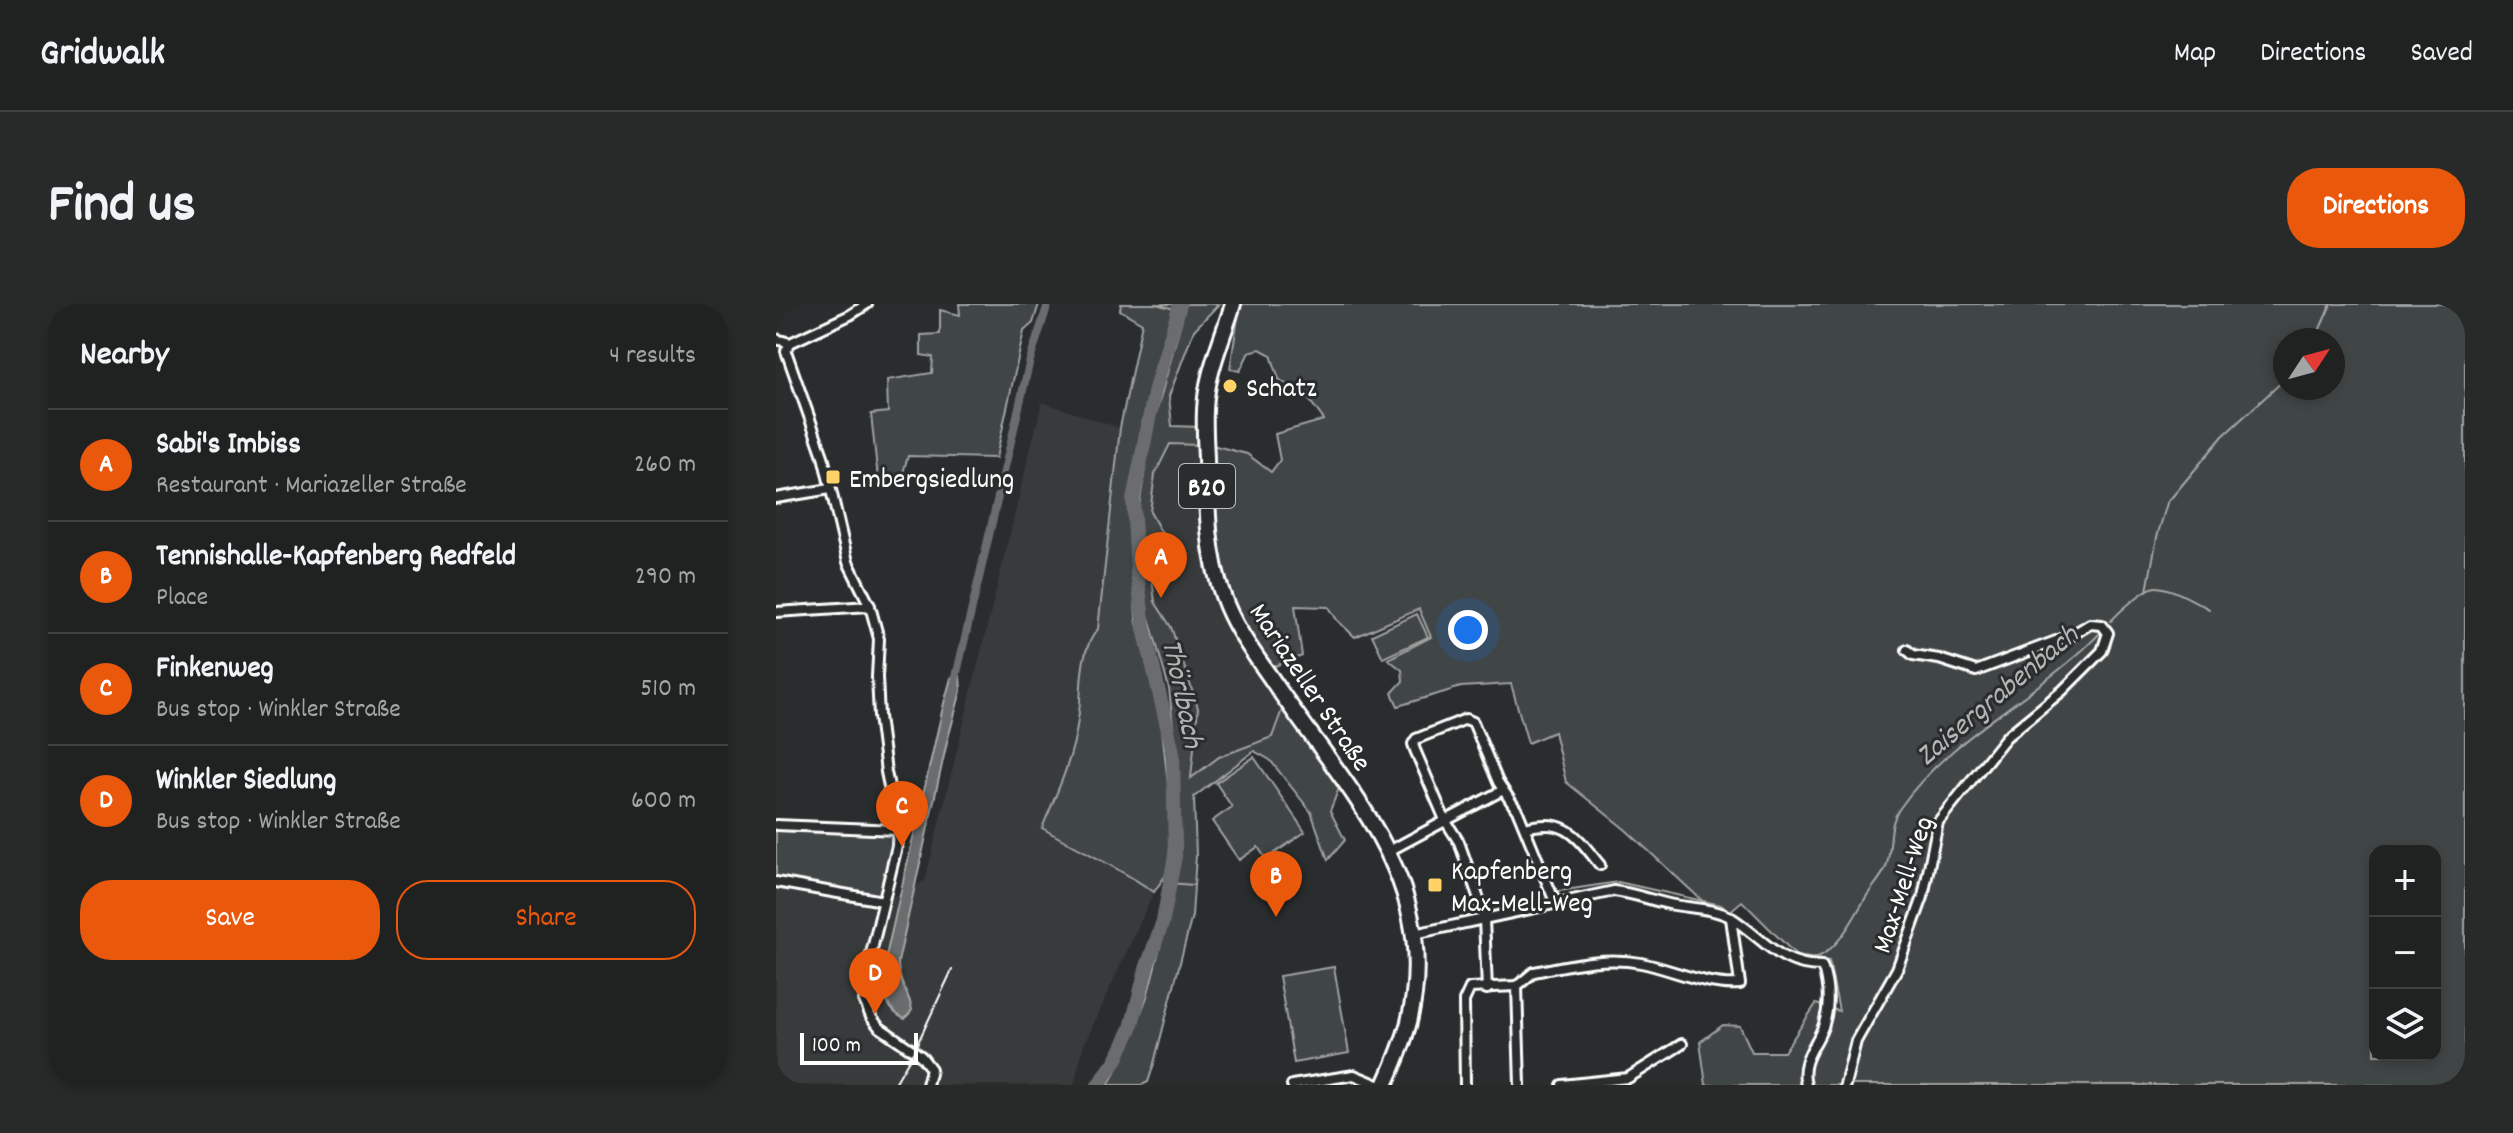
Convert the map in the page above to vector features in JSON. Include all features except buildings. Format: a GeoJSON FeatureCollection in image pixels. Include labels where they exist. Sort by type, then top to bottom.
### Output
{"type":"FeatureCollection","features":[{"type":"Feature","properties":{"kind":"main road","name":"Mariazeller Straße"},"geometry":{"type":"LineString","coordinates":[[1233,304],[1208,385],[1205,412],[1210,531],[1220,587],[1241,634],[1357,800],[1389,851],[1399,874],[1414,934],[1416,972],[1411,1010],[1385,1085]]}},
{"type":"Feature","properties":{"kind":"street"},"geometry":{"type":"LineString","coordinates":[[848,304],[850,315]]}},
{"type":"Feature","properties":{"kind":"street"},"geometry":{"type":"LineString","coordinates":[[867,304],[790,343],[786,351],[798,392],[818,440],[848,562],[870,606],[879,639],[879,716],[898,830],[897,846],[868,966],[864,1000],[879,1027],[921,1056],[931,1069],[927,1085]]}},
{"type":"Feature","properties":{"kind":"street"},"geometry":{"type":"LineString","coordinates":[[776,339],[790,343]]}},
{"type":"Feature","properties":{"kind":"street"},"geometry":{"type":"LineString","coordinates":[[776,498],[830,489]]}},
{"type":"Feature","properties":{"kind":"street"},"geometry":{"type":"LineString","coordinates":[[776,612],[870,606]]}},
{"type":"Feature","properties":{"kind":"street","name":"Max-Mell-Weg"},"geometry":{"type":"LineString","coordinates":[[1845,1085],[1856,1041],[1897,969],[1923,897],[1938,822],[2006,737],[2062,691],[2102,651],[2108,633],[2102,625],[2090,624],[2072,635],[1976,671],[1939,659],[1913,655],[1907,650]]}},
{"type":"Feature","properties":{"kind":"street"},"geometry":{"type":"LineString","coordinates":[[1487,989],[1484,919],[1459,842],[1445,820],[1415,750],[1413,744],[1416,739],[1466,719],[1471,720],[1503,790],[1525,828],[1555,902]]}},
{"type":"Feature","properties":{"kind":"street"},"geometry":{"type":"LineString","coordinates":[[1389,851],[1503,790]]}},
{"type":"Feature","properties":{"kind":"street"},"geometry":{"type":"LineString","coordinates":[[776,825],[898,830]]}},
{"type":"Feature","properties":{"kind":"street"},"geometry":{"type":"LineString","coordinates":[[1525,828],[1548,827],[1573,832],[1600,865]]}},
{"type":"Feature","properties":{"kind":"street"},"geometry":{"type":"LineString","coordinates":[[776,882],[883,901]]}},
{"type":"Feature","properties":{"kind":"street"},"geometry":{"type":"LineString","coordinates":[[1414,934],[1614,891],[1731,918],[1778,953],[1802,966],[1822,966],[1830,988],[1824,1024],[1805,1062],[1806,1085]]}},
{"type":"Feature","properties":{"kind":"street"},"geometry":{"type":"LineString","coordinates":[[1465,1085],[1464,1001],[1470,988],[1517,986],[1534,972],[1605,960],[1638,962],[1711,981],[1740,984],[1731,918]]}},
{"type":"Feature","properties":{"kind":"street"},"geometry":{"type":"LineString","coordinates":[[1517,986],[1520,1085]]}},
{"type":"Feature","properties":{"kind":"street"},"geometry":{"type":"LineString","coordinates":[[1562,1085],[1628,1078],[1682,1044]]}},
{"type":"Feature","properties":{"kind":"street"},"geometry":{"type":"LineString","coordinates":[[1292,1085],[1346,1081],[1359,1076],[1378,1085]]}},
{"type":"Feature","properties":{"kind":"shaded area"},"geometry":{"type":"Polygon","coordinates":[[[959,304],[1039,304],[1033,323],[1024,331],[996,458],[908,456],[902,476],[878,479],[871,414],[888,412],[887,380],[932,373],[933,357],[921,355],[921,335],[940,334],[940,310],[960,315],[959,304]]]}},
{"type":"Feature","properties":{"kind":"shaded area"},"geometry":{"type":"Polygon","coordinates":[[[1121,304],[1174,304],[1141,428],[1129,500],[1136,619],[1162,729],[1170,804],[1169,870],[1154,892],[1042,828],[1072,748],[1084,661],[1091,639],[1098,629],[1120,428],[1142,323],[1120,310],[1121,304]]]}},
{"type":"Feature","properties":{"kind":"shaded area"},"geometry":{"type":"Polygon","coordinates":[[[1186,304],[1219,304],[1194,330],[1169,396],[1172,426],[1200,427],[1199,445],[1170,444],[1155,474],[1150,512],[1165,539],[1149,554],[1155,602],[1171,627],[1198,708],[1191,778],[1219,757],[1272,737],[1283,707],[1339,788],[1330,811],[1345,840],[1328,860],[1311,812],[1270,760],[1254,751],[1194,797],[1196,856],[1192,916],[1153,1067],[1148,1082],[1142,1085],[1108,1085],[1123,1059],[1147,997],[1181,855],[1178,772],[1169,689],[1141,589],[1138,513],[1151,432],[1186,304]]]}},
{"type":"Feature","properties":{"kind":"shaded area"},"geometry":{"type":"Polygon","coordinates":[[[1240,304],[2465,304],[2465,1085],[1706,1085],[1700,1042],[1723,1025],[1740,1026],[1752,1052],[1784,1052],[1816,1004],[1839,1011],[1829,961],[1797,956],[1742,901],[1729,912],[1709,907],[1626,830],[1566,782],[1554,732],[1528,743],[1511,684],[1461,687],[1398,706],[1392,693],[1403,681],[1402,670],[1388,659],[1431,637],[1419,609],[1355,637],[1337,620],[1329,607],[1295,606],[1302,656],[1272,667],[1237,612],[1224,575],[1215,520],[1212,445],[1247,454],[1271,472],[1280,460],[1275,434],[1324,420],[1310,401],[1279,379],[1271,355],[1260,349],[1249,352],[1240,371],[1230,369],[1240,304]]]}},
{"type":"Feature","properties":{"kind":"shaded area"},"geometry":{"type":"Polygon","coordinates":[[[1042,402],[1120,428],[1098,629],[1093,635],[1078,698],[1079,718],[1063,779],[1042,828],[1133,877],[1154,892],[1083,1047],[1074,1085],[776,1085],[776,885],[878,904],[925,881],[1042,402]]]}},
{"type":"Feature","properties":{"kind":"shaded area"},"geometry":{"type":"Polygon","coordinates":[[[1170,444],[1199,445],[1213,579],[1283,707],[1272,737],[1219,757],[1191,779],[1198,707],[1171,627],[1155,603],[1149,554],[1165,539],[1150,512],[1155,474],[1170,444]]]}},
{"type":"Feature","properties":{"kind":"shaded area"},"geometry":{"type":"Polygon","coordinates":[[[1417,614],[1428,637],[1383,658],[1372,635],[1417,614]]]}},
{"type":"Feature","properties":{"kind":"shaded area"},"geometry":{"type":"Polygon","coordinates":[[[957,672],[961,691],[898,962],[912,1010],[905,1019],[890,1007],[881,978],[943,707],[951,678],[957,672]]]}},
{"type":"Feature","properties":{"kind":"shaded area"},"geometry":{"type":"Polygon","coordinates":[[[1254,757],[1305,832],[1266,859],[1258,847],[1239,860],[1212,821],[1232,807],[1216,783],[1254,757]]]}},
{"type":"Feature","properties":{"kind":"shaded area"},"geometry":{"type":"Polygon","coordinates":[[[776,829],[891,832],[891,852],[879,895],[776,878],[776,829]]]}},
{"type":"Feature","properties":{"kind":"shaded area"},"geometry":{"type":"Polygon","coordinates":[[[1334,967],[1349,1053],[1294,1063],[1279,976],[1334,967]]]}},
{"type":"Feature","properties":{"kind":"waterway"},"geometry":{"type":"LineString","coordinates":[[955,681],[1030,360],[1048,304]]}},
{"type":"Feature","properties":{"kind":"waterway"},"geometry":{"type":"LineString","coordinates":[[1156,304],[1178,310]]}},
{"type":"Feature","properties":{"kind":"waterway","name":"Thörlbach"},"geometry":{"type":"LineString","coordinates":[[1098,1085],[1116,1060],[1131,1028],[1146,969],[1163,921],[1175,855],[1173,752],[1144,627],[1133,500],[1155,389],[1180,304]]}},
{"type":"Feature","properties":{"kind":"waterway"},"geometry":{"type":"LineString","coordinates":[[2320,328],[2331,304]]}},
{"type":"Feature","properties":{"kind":"waterway"},"geometry":{"type":"LineString","coordinates":[[2147,591],[2167,503],[2223,436],[2273,390]]}},
{"type":"Feature","properties":{"kind":"waterway","name":"Zaisergrabenbach"},"geometry":{"type":"LineString","coordinates":[[2111,621],[2139,596],[2156,587],[2176,592],[2209,609]]}},
{"type":"Feature","properties":{"kind":"waterway","name":"Zaisergrabenbach"},"geometry":{"type":"LineString","coordinates":[[1804,960],[1825,953],[1849,927],[1886,867],[1896,815],[1921,782],[1971,736],[2079,654],[2103,630]]}},
{"type":"Feature","properties":{"kind":"waterway","name":"Zaisergrabenbach"},"geometry":{"type":"LineString","coordinates":[[1559,891],[1618,882],[1721,905],[1739,919]]}},
{"type":"Feature","properties":{"kind":"waterway","name":"Zaisergrabenbach"},"geometry":{"type":"LineString","coordinates":[[1170,883],[1193,885]]}},
{"type":"Feature","properties":{"kind":"waterway","name":"Zaisergrabenbach"},"geometry":{"type":"LineString","coordinates":[[1757,932],[1784,952]]}},
{"type":"Feature","properties":{"kind":"railway"},"geometry":{"type":"LineString","coordinates":[[894,1085],[914,1051],[952,970]]}},
{"type":"Feature","properties":{"kind":"place","name":"Schatz"},"geometry":{"type":"Point","coordinates":[1230,386]}},
{"type":"Feature","properties":{"kind":"place","name":"Embergsiedlung"},"geometry":{"type":"Point","coordinates":[833,477]}},
{"type":"Feature","properties":{"kind":"place","name":"Sabi's Imbiss"},"geometry":{"type":"Point","coordinates":[1161,598]}},
{"type":"Feature","properties":{"kind":"place","name":"Finkenweg"},"geometry":{"type":"Point","coordinates":[902,847]}},
{"type":"Feature","properties":{"kind":"place","name":"Kapfenberg Max-Mell-Weg"},"geometry":{"type":"Point","coordinates":[1435,885]}},
{"type":"Feature","properties":{"kind":"place","name":"Tennishalle-Kapfenberg Redfeld"},"geometry":{"type":"Point","coordinates":[1276,917]}},
{"type":"Feature","properties":{"kind":"place","name":"Winkler Siedlung"},"geometry":{"type":"Point","coordinates":[875,1014]}}]}
